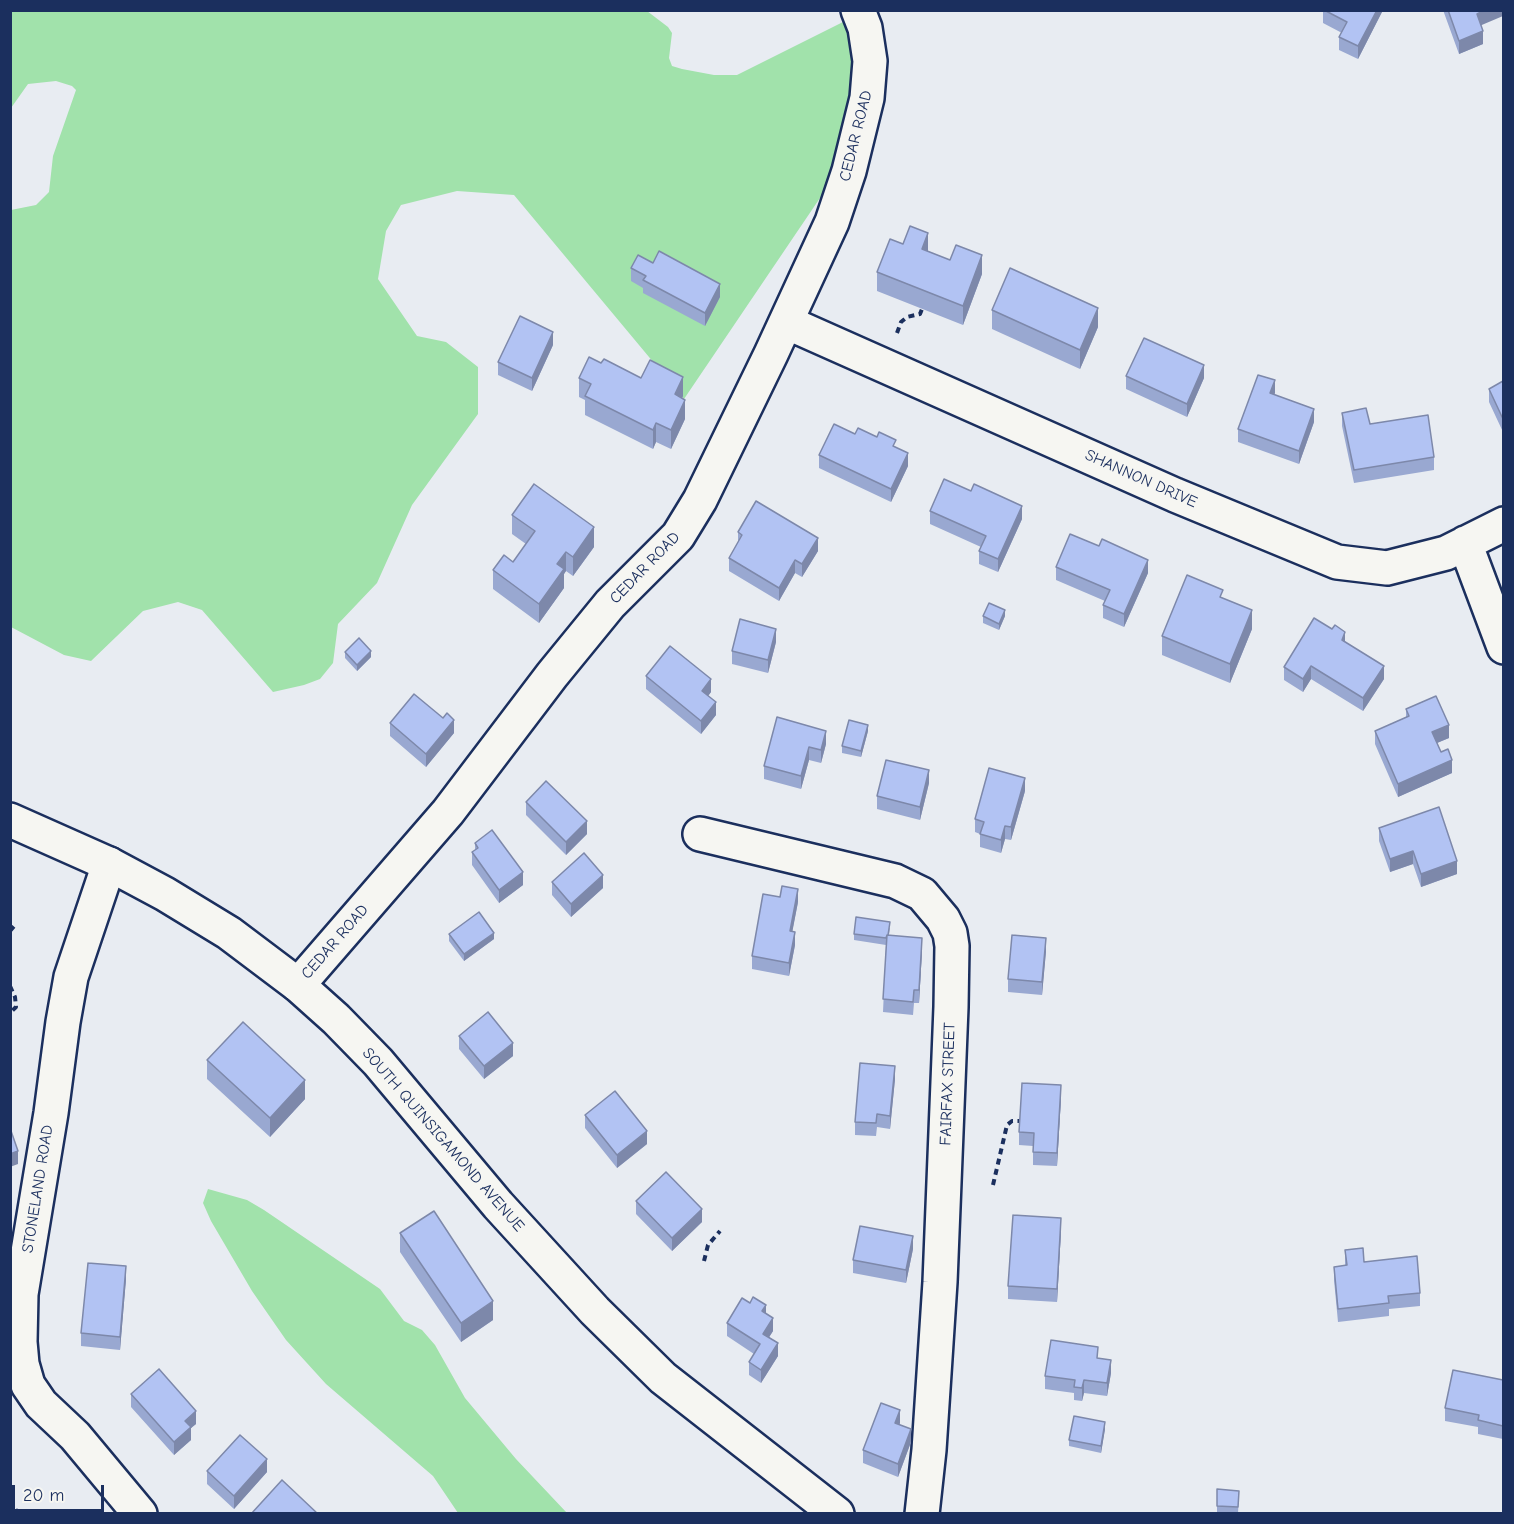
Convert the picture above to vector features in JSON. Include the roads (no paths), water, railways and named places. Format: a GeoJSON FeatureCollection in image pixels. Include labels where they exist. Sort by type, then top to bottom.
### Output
{"type":"FeatureCollection","features":[{"type":"Feature","properties":{"kind":"street","name":"CEDAR ROAD"},"geometry":{"type":"LineString","coordinates":[[298,984],[441,820],[552,675],[610,604],[678,536],[700,500],[832,222],[859,135],[867,98],[870,61],[858,10]]}},
{"type":"Feature","properties":{"kind":"street","name":"SHANNON DRIVE"},"geometry":{"type":"LineString","coordinates":[[786,322],[1175,495],[1337,562],[1387,568],[1446,553],[1503,524]]}},
{"type":"Feature","properties":{"kind":"street"},"geometry":{"type":"LineString","coordinates":[[1465,543],[1503,647]]}},
{"type":"Feature","properties":{"kind":"street","name":"SOUTH QUINSIGAMOND AVENUE"},"geometry":{"type":"LineString","coordinates":[[10,820],[109,864],[165,894],[229,933],[298,984],[378,1062],[533,1245],[627,1343],[663,1378],[698,1407],[837,1514]]}},
{"type":"Feature","properties":{"kind":"street","name":"FAIRFAX STREET"},"geometry":{"type":"LineString","coordinates":[[700,834],[895,881],[922,894],[944,919],[950,933],[952,946],[951,1007],[940,1272],[929,1450],[922,1514]]}},
{"type":"Feature","properties":{"kind":"street","name":"STONELAND ROAD"},"geometry":{"type":"LineString","coordinates":[[109,864],[78,951],[63,1022],[51,1113],[21,1294],[22,1364],[19,1396],[41,1404],[75,1436],[140,1514]]}}]}
